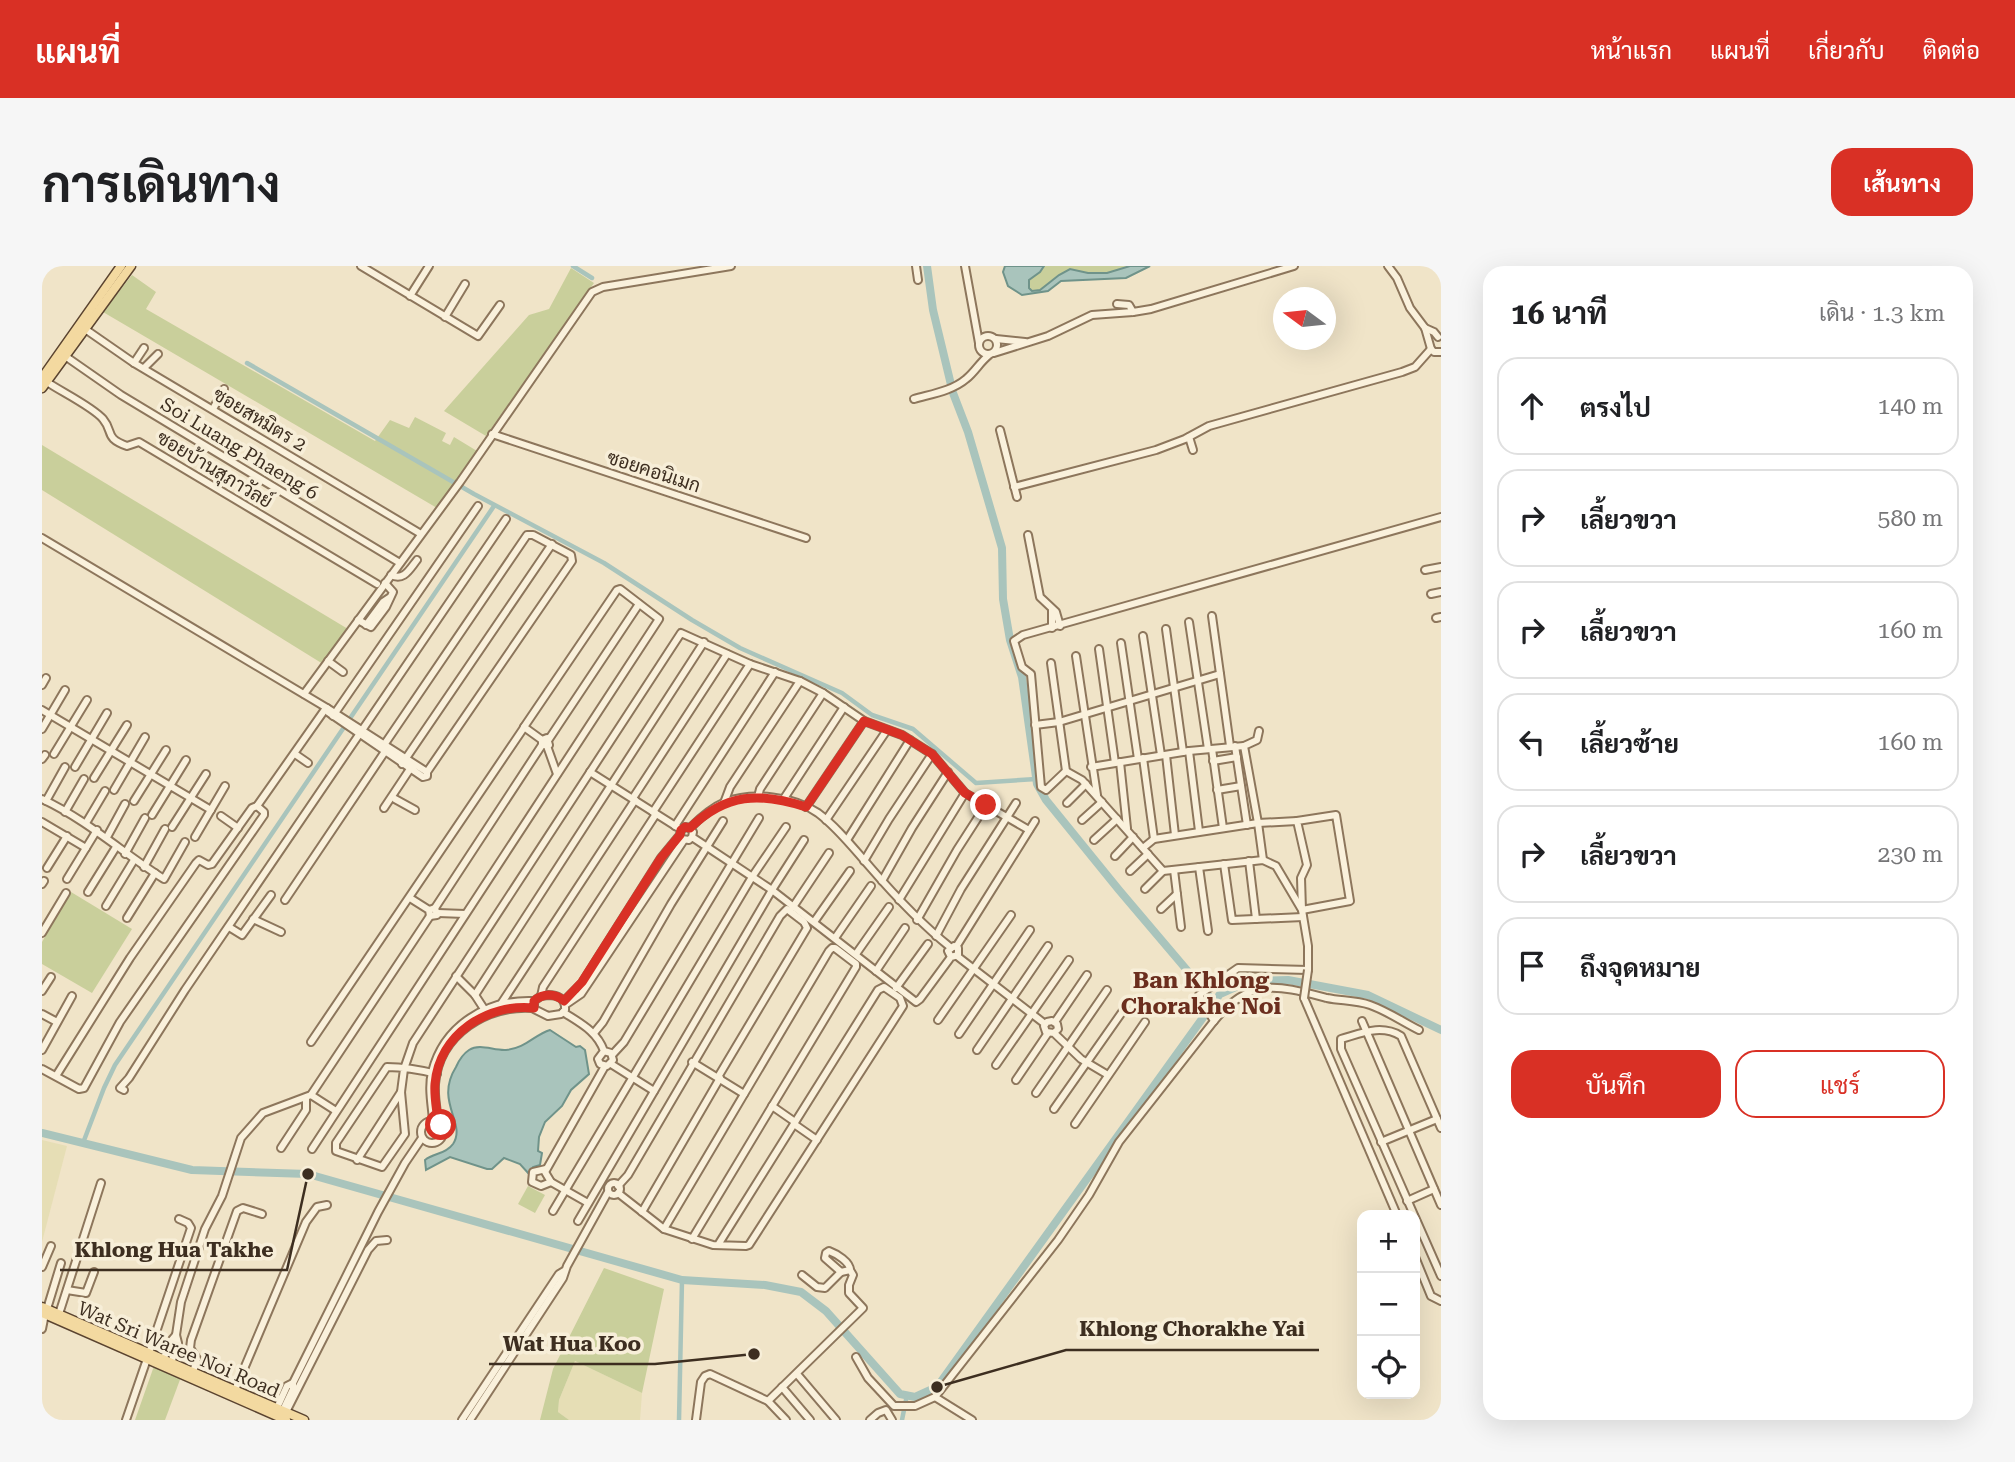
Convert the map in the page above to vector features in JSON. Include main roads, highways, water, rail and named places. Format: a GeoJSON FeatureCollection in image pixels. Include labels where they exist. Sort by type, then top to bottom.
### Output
{"type":"FeatureCollection","features":[{"type":"Feature","properties":{"kind":"main road"},"geometry":{"type":"LineString","coordinates":[[44,383],[46,367],[119,266]]}},
{"type":"Feature","properties":{"kind":"main road"},"geometry":{"type":"LineString","coordinates":[[44,383],[131,266]]}},
{"type":"Feature","properties":{"kind":"main road","name":"Wat Sri Waree Noi Road"},"geometry":{"type":"LineString","coordinates":[[44,1311],[59,1314],[148,1356],[167,1361],[235,1390],[281,1414]]}},
{"type":"Feature","properties":{"kind":"main road","name":"Wat Sri Waree Noi Road"},"geometry":{"type":"LineString","coordinates":[[44,1311],[281,1414],[304,1420]]}},
{"type":"Feature","properties":{"kind":"water"},"geometry":{"type":"Polygon","coordinates":[[[1005,266],[1044,266],[1029,280],[1029,288],[1032,291],[1040,290],[1070,269],[1107,273],[1130,266],[1150,266],[1126,278],[1061,281],[1048,291],[1022,295],[1008,286],[1003,272],[1005,266]]]}},
{"type":"Feature","properties":{"kind":"water"},"geometry":{"type":"Polygon","coordinates":[[[550,1030],[585,1050],[589,1074],[571,1090],[562,1106],[545,1122],[539,1137],[538,1151],[542,1153],[540,1165],[533,1167],[529,1174],[520,1164],[504,1158],[492,1169],[487,1169],[450,1157],[426,1170],[425,1160],[447,1150],[456,1136],[448,1091],[450,1079],[463,1055],[478,1047],[513,1049],[550,1030]]]}},
{"type":"Feature","properties":{"kind":"waterway"},"geometry":{"type":"LineString","coordinates":[[573,266],[592,278]]}},
{"type":"Feature","properties":{"kind":"waterway"},"geometry":{"type":"LineString","coordinates":[[927,266],[933,310],[953,393],[968,432],[1002,548],[1003,599],[1010,640],[1022,677],[1037,784],[1046,800],[1119,890],[1214,1002]]}},
{"type":"Feature","properties":{"kind":"waterway"},"geometry":{"type":"LineString","coordinates":[[247,363],[474,494],[604,563],[740,648],[842,693],[872,715],[913,729],[976,783],[1036,779]]}},
{"type":"Feature","properties":{"kind":"waterway"},"geometry":{"type":"LineString","coordinates":[[83,1143],[115,1065],[494,506]]}},
{"type":"Feature","properties":{"kind":"waterway"},"geometry":{"type":"LineString","coordinates":[[42,1133],[192,1170],[308,1174],[682,1280],[765,1285],[801,1292],[826,1311],[900,1394],[915,1397],[937,1387],[1220,994],[1249,981],[1288,980],[1368,995],[1441,1030]]}},
{"type":"Feature","properties":{"kind":"waterway"},"geometry":{"type":"LineString","coordinates":[[679,1420],[682,1280]]}},
{"type":"Feature","properties":{"kind":"waterway"},"geometry":{"type":"LineString","coordinates":[[902,1420],[907,1395]]}},
{"type":"Feature","properties":{"kind":"place","name":"Khlong Hua Takhe"},"geometry":{"type":"Point","coordinates":[308,1174]}},
{"type":"Feature","properties":{"kind":"place","name":"Wat Hua Koo"},"geometry":{"type":"Point","coordinates":[754,1354]}},
{"type":"Feature","properties":{"kind":"place","name":"Khlong Chorakhe Yai"},"geometry":{"type":"Point","coordinates":[937,1387]}},
{"type":"Feature","properties":{"kind":"district","name":"Ban Khlong Chorakhe Noi"},"geometry":{"type":"Point","coordinates":[1201,993]}}]}
